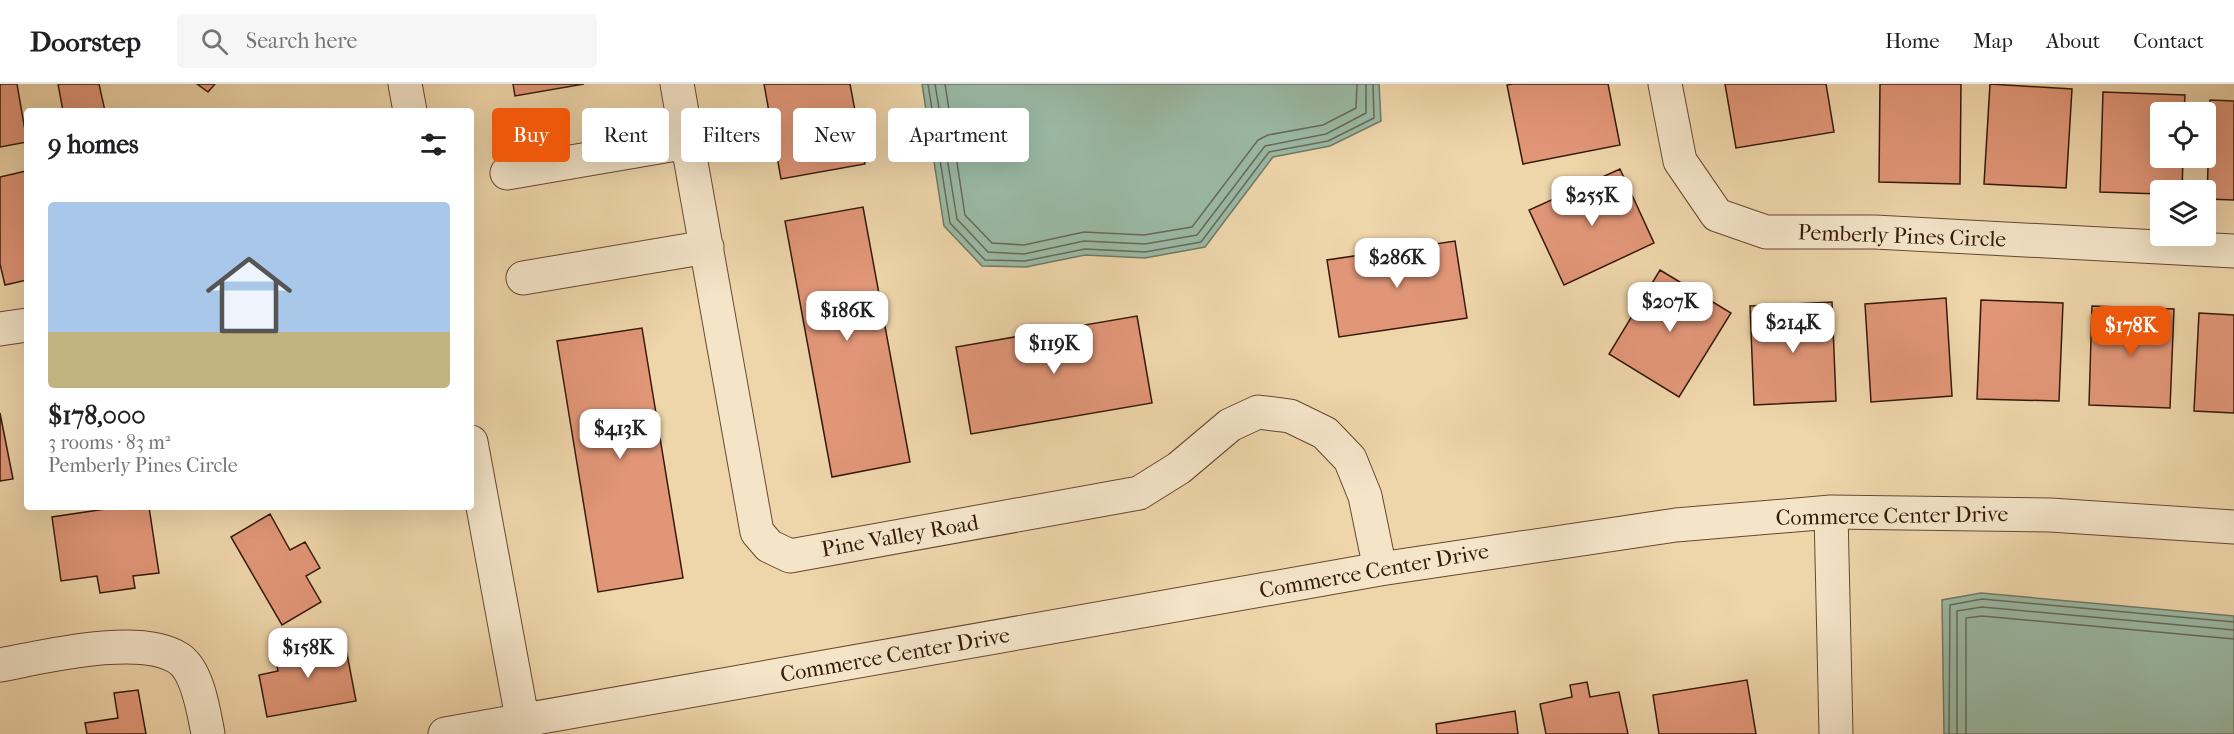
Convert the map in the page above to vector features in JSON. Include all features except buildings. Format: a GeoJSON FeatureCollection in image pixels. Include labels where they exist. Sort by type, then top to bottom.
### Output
{"type":"FeatureCollection","features":[{"type":"Feature","properties":{"kind":"street"},"geometry":{"type":"LineString","coordinates":[[405,84],[409,108]]}},
{"type":"Feature","properties":{"kind":"street","name":"Pine Valley Road"},"geometry":{"type":"LineString","coordinates":[[677,84],[682,108]]}},
{"type":"Feature","properties":{"kind":"street","name":"Pemberly Pines Circle"},"geometry":{"type":"LineString","coordinates":[[1665,84],[1680,161],[1717,215],[1766,232],[1875,232],[2234,251]]}},
{"type":"Feature","properties":{"kind":"street"},"geometry":{"type":"LineString","coordinates":[[507,173],[681,143]]}},
{"type":"Feature","properties":{"kind":"street","name":"Pine Valley Road"},"geometry":{"type":"LineString","coordinates":[[692,162],[757,532],[769,546],[790,556],[1139,493],[1179,468],[1230,425],[1258,412],[1290,417],[1325,433],[1350,459],[1365,496],[1380,569]]}},
{"type":"Feature","properties":{"kind":"street"},"geometry":{"type":"LineString","coordinates":[[523,278],[707,247]]}},
{"type":"Feature","properties":{"kind":"street"},"geometry":{"type":"LineString","coordinates":[[0,329],[24,325]]}},
{"type":"Feature","properties":{"kind":"street"},"geometry":{"type":"LineString","coordinates":[[474,458],[524,727]]}},
{"type":"Feature","properties":{"kind":"street"},"geometry":{"type":"LineString","coordinates":[[1831,512],[1836,734]]}},
{"type":"Feature","properties":{"kind":"street","name":"Commerce Center Drive"},"geometry":{"type":"LineString","coordinates":[[446,734],[524,727],[1380,569],[1676,525],[1831,512],[2050,515],[2234,527]]}},
{"type":"Feature","properties":{"kind":"street"},"geometry":{"type":"LineString","coordinates":[[0,665],[91,648],[153,649],[180,658],[199,687],[208,734]]}},
{"type":"Feature","properties":{"kind":"water"},"geometry":{"type":"Polygon","coordinates":[[[922,84],[1379,84],[1381,121],[1330,146],[1273,157],[1205,247],[1145,258],[1085,255],[1026,267],[982,266],[944,226],[934,162],[1029,162],[1029,108],[926,108],[922,84]]]}},
{"type":"Feature","properties":{"kind":"water"},"geometry":{"type":"Polygon","coordinates":[[[1981,593],[2234,616],[2234,734],[1944,734],[1942,600],[1981,593]]]}}]}
